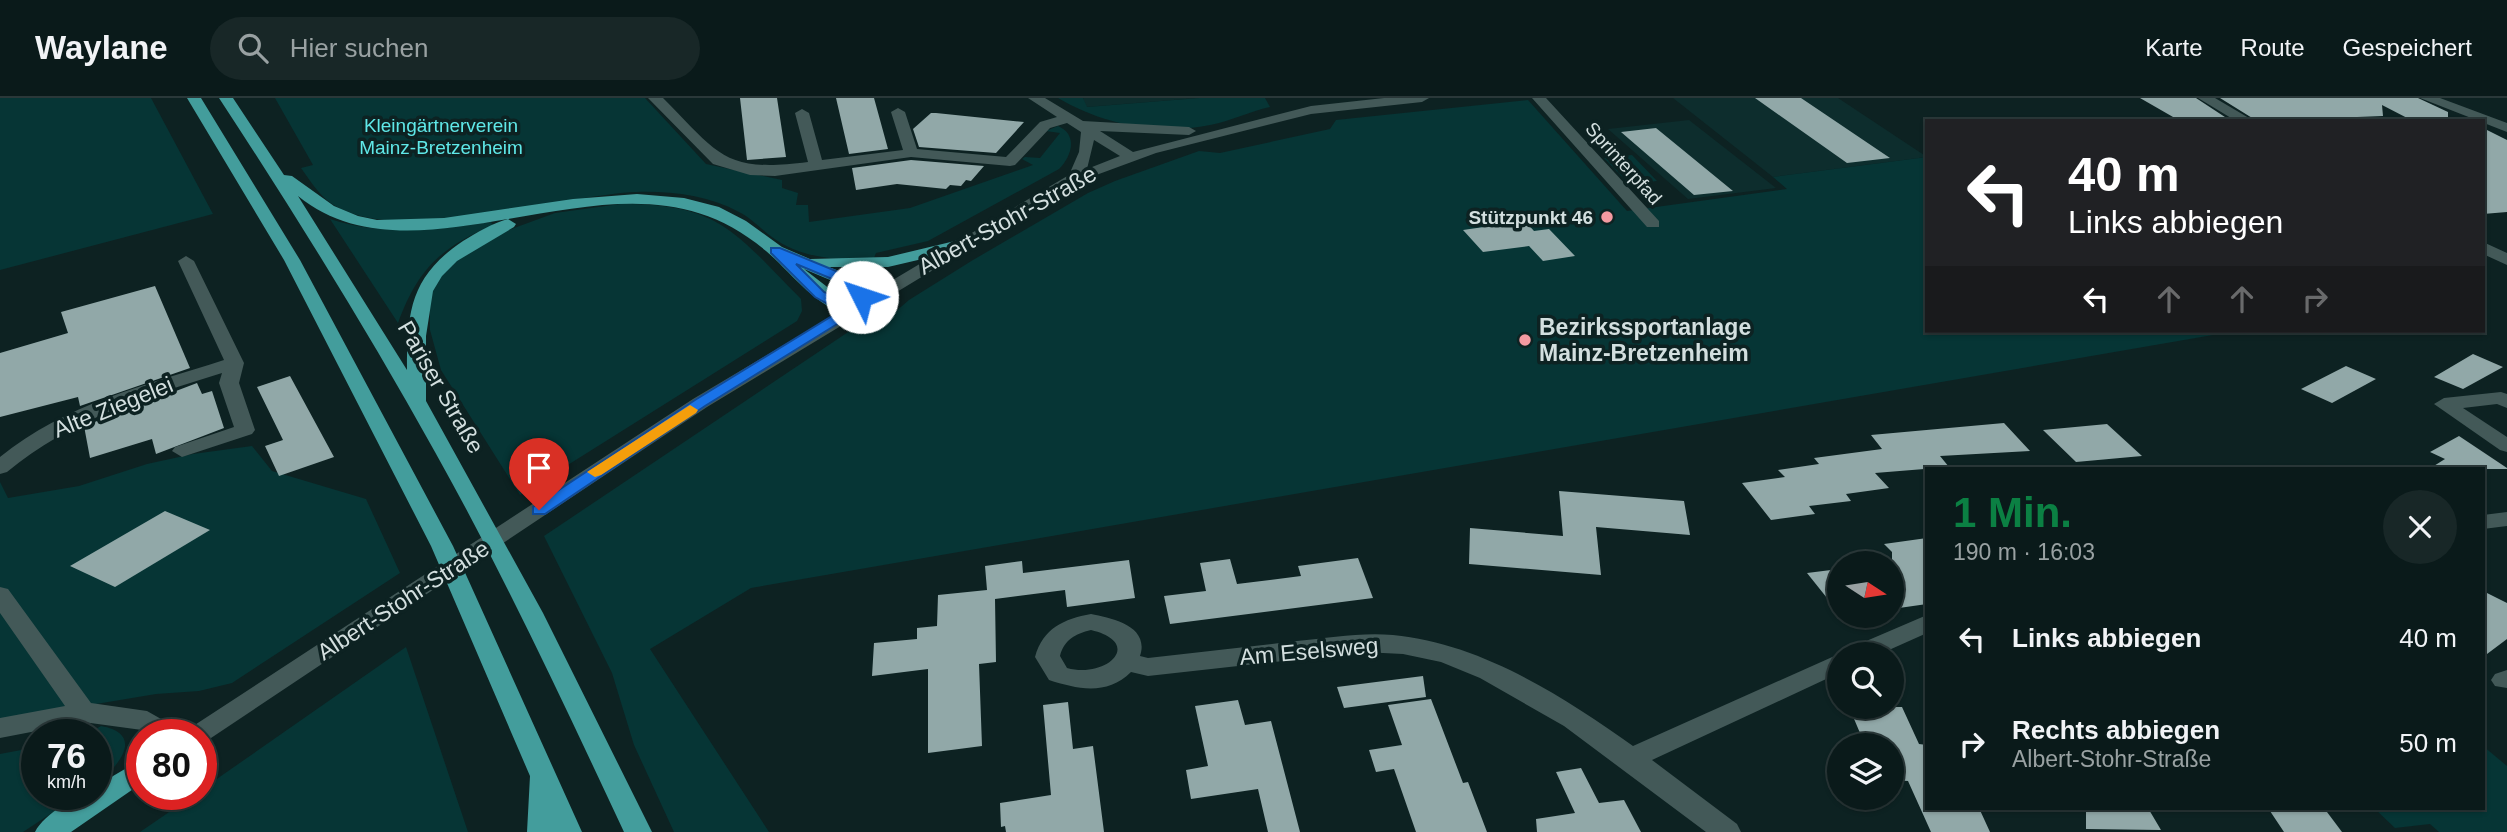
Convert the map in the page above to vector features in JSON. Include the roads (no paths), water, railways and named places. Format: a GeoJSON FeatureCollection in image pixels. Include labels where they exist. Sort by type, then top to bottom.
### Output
{"type":"FeatureCollection","features":[{"type":"Feature","properties":{"kind":"highway"},"geometry":{"type":"LineString","coordinates":[[194,98],[292,260],[442,546],[568,832]]}},
{"type":"Feature","properties":{"kind":"highway","name":"Pariser Straße"},"geometry":{"type":"LineString","coordinates":[[226,98],[270,163],[417,401],[505,563],[638,832]]}},
{"type":"Feature","properties":{"kind":"highway"},"geometry":{"type":"LineString","coordinates":[[270,163],[316,204],[345,218],[389,226],[450,224],[612,200],[653,198],[685,202],[721,213],[776,251],[820,295],[850,310],[862,297],[859,287],[776,251]]}},
{"type":"Feature","properties":{"kind":"highway"},"geometry":{"type":"LineString","coordinates":[[417,401],[416,322],[430,275],[453,253],[481,236],[542,211]]}},
{"type":"Feature","properties":{"kind":"highway"},"geometry":{"type":"LineString","coordinates":[[800,261],[888,262],[959,245]]}},
{"type":"Feature","properties":{"kind":"highway"},"geometry":{"type":"LineString","coordinates":[[541,771],[541,832]]}},
{"type":"Feature","properties":{"kind":"highway"},"geometry":{"type":"LineString","coordinates":[[49,832],[126,780]]}},
{"type":"Feature","properties":{"kind":"street"},"geometry":{"type":"LineString","coordinates":[[654,98],[718,161],[765,171],[911,153],[1010,162],[1045,125],[1143,131],[1228,130]]}},
{"type":"Feature","properties":{"kind":"street"},"geometry":{"type":"LineString","coordinates":[[1035,98],[1130,156]]}},
{"type":"Feature","properties":{"kind":"street","name":"Albert-Stohr-Straße"},"geometry":{"type":"LineString","coordinates":[[217,721],[677,418],[850,310],[1075,178],[1130,156],[1228,130],[1422,98]]}},
{"type":"Feature","properties":{"kind":"street","name":"Sprinterpfad"},"geometry":{"type":"LineString","coordinates":[[1539,98],[1653,224]]}},
{"type":"Feature","properties":{"kind":"street"},"geometry":{"type":"LineString","coordinates":[[2205,98],[2243,119]]}},
{"type":"Feature","properties":{"kind":"street"},"geometry":{"type":"LineString","coordinates":[[2427,98],[2483,119]]}},
{"type":"Feature","properties":{"kind":"street"},"geometry":{"type":"LineString","coordinates":[[898,112],[911,153]]}},
{"type":"Feature","properties":{"kind":"street"},"geometry":{"type":"LineString","coordinates":[[802,113],[816,165]]}},
{"type":"Feature","properties":{"kind":"street"},"geometry":{"type":"LineString","coordinates":[[2485,120],[2507,128]]}},
{"type":"Feature","properties":{"kind":"street"},"geometry":{"type":"LineString","coordinates":[[1075,178],[1086,152],[1077,125]]}},
{"type":"Feature","properties":{"kind":"street"},"geometry":{"type":"LineString","coordinates":[[2485,248],[2507,260]]}},
{"type":"Feature","properties":{"kind":"street"},"geometry":{"type":"LineString","coordinates":[[182,451],[245,430],[229,383],[235,362],[186,261]]}},
{"type":"Feature","properties":{"kind":"street","name":"Alte Ziegelei"},"geometry":{"type":"LineString","coordinates":[[0,468],[19,450],[43,435],[99,407],[235,362]]}},
{"type":"Feature","properties":{"kind":"street"},"geometry":{"type":"LineString","coordinates":[[2507,402],[2501,398],[2444,404],[2507,446]]}},
{"type":"Feature","properties":{"kind":"street"},"geometry":{"type":"LineString","coordinates":[[2485,522],[2507,519]]}},
{"type":"Feature","properties":{"kind":"street"},"geometry":{"type":"LineString","coordinates":[[0,595],[83,712]]}},
{"type":"Feature","properties":{"kind":"street"},"geometry":{"type":"LineString","coordinates":[[1885,642],[1925,624]]}},
{"type":"Feature","properties":{"kind":"street","name":"Am Eselsweg"},"geometry":{"type":"LineString","coordinates":[[1128,663],[1148,667],[1349,644],[1401,645],[1452,655],[1495,672],[1630,759],[1727,832]]}},
{"type":"Feature","properties":{"kind":"street"},"geometry":{"type":"LineString","coordinates":[[1630,759],[1827,669]]}},
{"type":"Feature","properties":{"kind":"street"},"geometry":{"type":"LineString","coordinates":[[0,728],[83,712],[133,719]]}},
{"type":"Feature","properties":{"kind":"place","name":"Stützpunkt 46"},"geometry":{"type":"Point","coordinates":[1607,217]}},
{"type":"Feature","properties":{"kind":"place","name":"Bezirkssportanlage Mainz-Bretzenheim"},"geometry":{"type":"Point","coordinates":[1525,340]}},
{"type":"Feature","properties":{"kind":"park label","name":"Kleingärtnerverein Mainz-Bretzenheim"},"geometry":{"type":"Point","coordinates":[441,136]}}]}
